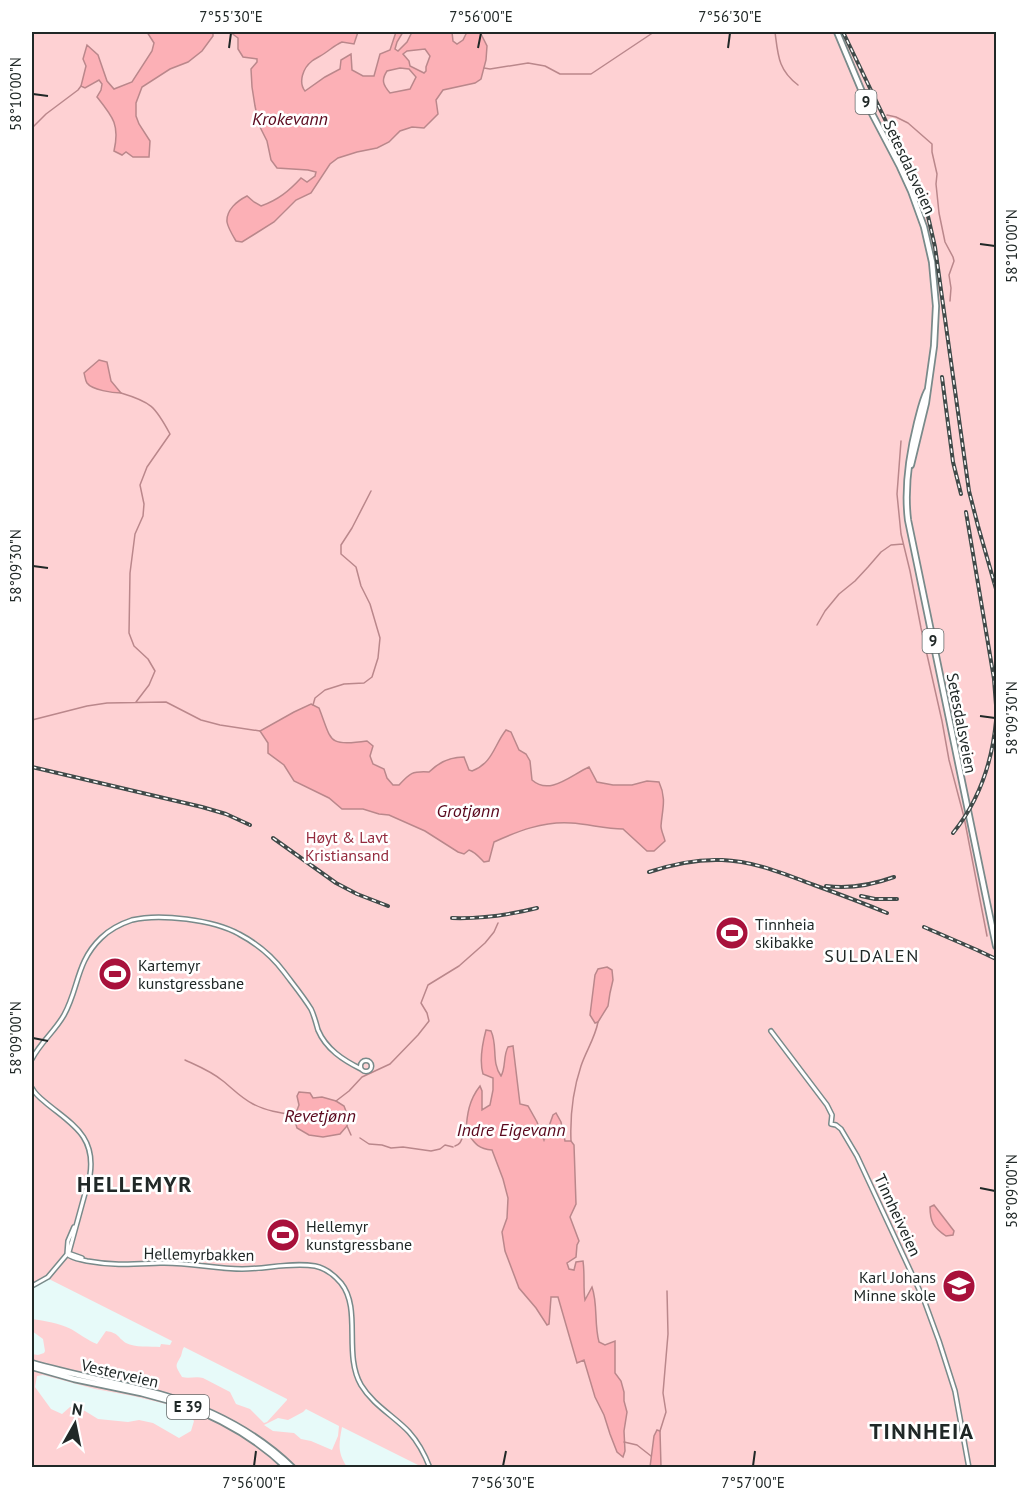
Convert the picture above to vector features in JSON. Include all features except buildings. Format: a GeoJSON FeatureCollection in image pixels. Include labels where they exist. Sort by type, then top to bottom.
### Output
{"type":"FeatureCollection","features":[{"type":"Feature","properties":{"kind":"highway","name":"Setesdalsveien"},"geometry":{"type":"LineString","coordinates":[[837,32],[868,106],[909,185],[928,240],[936,306],[934,346],[927,391],[908,465],[906,498],[909,529],[996,946]]}},
{"type":"Feature","properties":{"kind":"highway","name":"Vesterveien"},"geometry":{"type":"LineString","coordinates":[[32,1365],[74,1379],[147,1394],[184,1405],[237,1431],[287,1467]]}},
{"type":"Feature","properties":{"kind":"highway","name":"Vesterveien"},"geometry":{"type":"LineString","coordinates":[[32,1365],[165,1396],[199,1408],[224,1419],[256,1438],[293,1467]]}},
{"type":"Feature","properties":{"kind":"street"},"geometry":{"type":"LineString","coordinates":[[32,1059],[69,1007],[80,969],[88,952],[99,939],[116,927],[133,920],[154,918],[212,923],[249,940],[275,962],[308,1004],[326,1044],[337,1055],[363,1071],[367,1072],[372,1067],[369,1061],[348,1061]]}},
{"type":"Feature","properties":{"kind":"street","name":"Tinnheiveien"},"geometry":{"type":"LineString","coordinates":[[771,1031],[827,1105],[832,1115],[831,1124],[841,1129],[851,1146],[915,1279],[955,1391],[969,1467]]}},
{"type":"Feature","properties":{"kind":"street"},"geometry":{"type":"LineString","coordinates":[[361,1069],[362,1062]]}},
{"type":"Feature","properties":{"kind":"street"},"geometry":{"type":"LineString","coordinates":[[32,1088],[39,1097],[77,1128],[91,1159],[91,1170],[68,1241],[67,1254],[48,1276],[32,1286]]}},
{"type":"Feature","properties":{"kind":"street","name":"Hellemyrbakken"},"geometry":{"type":"LineString","coordinates":[[67,1254],[73,1258],[110,1265],[181,1263],[242,1269],[293,1265],[314,1266],[335,1276],[343,1285],[349,1299],[352,1313],[352,1355],[359,1382],[373,1401],[411,1434],[421,1447],[430,1467]]}},
{"type":"Feature","properties":{"kind":"green space","name":"Høyt & Lavt Kristiansand"},"geometry":{"type":"Polygon","coordinates":[[[32,32],[147,32],[154,43],[194,32],[996,32],[996,1467],[422,1467],[342,1427],[340,1448],[347,1467],[32,1467],[32,1354],[38,1355],[45,1351],[43,1339],[32,1331],[32,1319],[66,1327],[97,1344],[106,1331],[116,1334],[126,1343],[134,1346],[160,1347],[161,1344],[170,1345],[172,1341],[45,1277],[32,1289],[32,32]],[[184,1347],[177,1364],[182,1377],[203,1378],[230,1392],[236,1404],[250,1409],[264,1423],[287,1400],[287,1399],[184,1347]],[[43,1375],[37,1376],[35,1387],[51,1409],[62,1414],[70,1407],[85,1411],[98,1419],[128,1422],[139,1420],[153,1423],[179,1438],[191,1431],[194,1421],[188,1413],[170,1405],[43,1375]],[[306,1409],[288,1420],[278,1418],[264,1425],[273,1431],[294,1433],[301,1439],[332,1450],[338,1436],[339,1426],[306,1409]]]}},
{"type":"Feature","properties":{"kind":"water"},"geometry":{"type":"Polygon","coordinates":[[[147,32],[213,32],[213,36],[202,51],[188,62],[170,69],[142,87],[136,103],[136,116],[150,141],[149,157],[133,157],[126,152],[122,155],[114,151],[116,134],[114,122],[97,97],[102,84],[99,80],[85,88],[81,86],[86,66],[83,59],[87,45],[98,55],[107,81],[114,89],[132,82],[152,51],[154,43],[147,32]]]}},
{"type":"Feature","properties":{"kind":"water","name":"Krokevann"},"geometry":{"type":"Polygon","coordinates":[[[230,32],[358,32],[354,44],[342,42],[309,64],[302,79],[305,91],[340,69],[341,60],[351,54],[352,70],[363,76],[374,76],[380,54],[390,50],[396,32],[403,32],[395,49],[398,51],[407,42],[410,32],[452,32],[453,41],[457,44],[463,40],[467,32],[480,32],[487,46],[481,79],[475,83],[443,90],[436,100],[438,114],[424,128],[412,127],[400,131],[389,142],[377,148],[338,158],[330,164],[311,193],[296,200],[274,222],[242,242],[236,241],[227,222],[228,214],[236,203],[247,196],[261,206],[283,195],[301,178],[307,182],[315,176],[316,172],[277,168],[271,160],[267,141],[259,125],[252,87],[251,69],[257,59],[243,57],[238,49],[238,38],[230,32]],[[425,49],[407,51],[403,54],[410,66],[424,73],[430,56],[425,49]],[[400,68],[387,71],[384,77],[384,85],[390,93],[410,89],[416,77],[409,69],[400,68]]]}},
{"type":"Feature","properties":{"kind":"water"},"geometry":{"type":"Polygon","coordinates":[[[99,360],[107,362],[111,381],[121,393],[108,392],[87,383],[84,373],[99,360]]]}},
{"type":"Feature","properties":{"kind":"water","name":"Grotjønn"},"geometry":{"type":"Polygon","coordinates":[[[311,704],[319,708],[329,735],[333,739],[344,743],[367,741],[373,746],[370,756],[373,764],[384,769],[393,785],[399,785],[412,774],[429,772],[437,765],[454,758],[464,757],[469,770],[479,768],[489,758],[506,730],[511,732],[519,750],[526,754],[530,761],[532,780],[539,784],[553,785],[589,767],[597,782],[632,785],[647,781],[659,782],[663,799],[661,830],[665,841],[654,851],[647,851],[623,829],[571,823],[541,825],[494,842],[489,861],[484,862],[469,850],[464,854],[458,852],[425,831],[389,815],[363,809],[342,809],[329,798],[294,781],[284,765],[268,753],[268,743],[260,731],[311,704]]]}},
{"type":"Feature","properties":{"kind":"water"},"geometry":{"type":"Polygon","coordinates":[[[607,967],[612,970],[613,980],[608,1006],[595,1023],[590,1015],[595,975],[598,969],[607,967]]]}},
{"type":"Feature","properties":{"kind":"water","name":"Indre Eigevann"},"geometry":{"type":"Polygon","coordinates":[[[486,1030],[491,1031],[493,1037],[496,1065],[501,1076],[506,1051],[508,1047],[513,1046],[520,1104],[528,1106],[544,1140],[553,1115],[556,1113],[561,1122],[565,1141],[571,1141],[574,1145],[576,1204],[570,1217],[579,1241],[576,1257],[567,1263],[569,1269],[574,1270],[576,1262],[583,1261],[585,1300],[592,1287],[599,1342],[605,1345],[615,1341],[615,1373],[621,1381],[627,1412],[623,1457],[617,1452],[595,1397],[584,1360],[577,1363],[558,1297],[551,1297],[549,1324],[547,1325],[519,1288],[505,1251],[502,1232],[507,1218],[508,1198],[503,1179],[492,1150],[479,1146],[466,1131],[469,1107],[476,1091],[480,1086],[482,1110],[490,1105],[493,1090],[493,1078],[483,1074],[481,1063],[486,1030]]]}},
{"type":"Feature","properties":{"kind":"water","name":"Revetjønn"},"geometry":{"type":"Polygon","coordinates":[[[299,1092],[310,1093],[313,1098],[322,1097],[336,1101],[344,1106],[349,1119],[347,1126],[340,1134],[323,1137],[309,1135],[297,1128],[294,1118],[299,1105],[297,1096],[299,1092]]]}},
{"type":"Feature","properties":{"kind":"water"},"geometry":{"type":"Polygon","coordinates":[[[934,1205],[954,1231],[953,1235],[946,1236],[933,1224],[930,1207],[934,1205]]]}},
{"type":"Feature","properties":{"kind":"water"},"geometry":{"type":"Polygon","coordinates":[[[657,1430],[660,1431],[661,1467],[650,1467],[654,1436],[657,1430]]]}},
{"type":"Feature","properties":{"kind":"waterway"},"geometry":{"type":"LineString","coordinates":[[484,68],[528,63],[545,66],[560,74],[591,74],[654,32]]}},
{"type":"Feature","properties":{"kind":"waterway"},"geometry":{"type":"LineString","coordinates":[[775,32],[778,55],[783,68],[798,85]]}},
{"type":"Feature","properties":{"kind":"waterway"},"geometry":{"type":"LineString","coordinates":[[32,128],[81,86]]}},
{"type":"Feature","properties":{"kind":"waterway"},"geometry":{"type":"LineString","coordinates":[[887,115],[908,123],[932,144],[937,174],[939,213],[945,242],[954,261],[949,275],[950,301]]}},
{"type":"Feature","properties":{"kind":"waterway"},"geometry":{"type":"LineString","coordinates":[[121,393],[151,406],[170,434],[147,467],[140,485],[144,504],[143,516],[135,534],[130,573],[129,633],[134,646],[148,659],[155,671],[149,685],[136,702]]}},
{"type":"Feature","properties":{"kind":"waterway"},"geometry":{"type":"LineString","coordinates":[[901,441],[897,494],[901,534],[949,760],[964,817],[987,936]]}},
{"type":"Feature","properties":{"kind":"waterway"},"geometry":{"type":"LineString","coordinates":[[313,705],[315,698],[325,690],[344,684],[364,683],[372,677],[378,658],[380,638],[370,604],[361,586],[356,567],[341,554],[341,545],[371,491]]}},
{"type":"Feature","properties":{"kind":"waterway"},"geometry":{"type":"LineString","coordinates":[[817,625],[839,594],[855,581],[881,552],[891,545],[903,544]]}},
{"type":"Feature","properties":{"kind":"waterway"},"geometry":{"type":"LineString","coordinates":[[32,720],[107,703],[166,702],[201,720],[260,731]]}},
{"type":"Feature","properties":{"kind":"waterway"},"geometry":{"type":"LineString","coordinates":[[336,1101],[362,1077],[390,1064],[418,1035],[429,1021],[421,1003],[428,985],[459,966],[485,943],[498,923]]}},
{"type":"Feature","properties":{"kind":"waterway"},"geometry":{"type":"LineString","coordinates":[[571,1141],[576,1084],[598,1022]]}},
{"type":"Feature","properties":{"kind":"waterway"},"geometry":{"type":"LineString","coordinates":[[185,1060],[214,1074],[253,1104],[268,1110],[295,1115]]}},
{"type":"Feature","properties":{"kind":"waterway"},"geometry":{"type":"LineString","coordinates":[[347,1126],[351,1135]]}},
{"type":"Feature","properties":{"kind":"waterway"},"geometry":{"type":"LineString","coordinates":[[455,1146],[459,1144],[466,1131]]}},
{"type":"Feature","properties":{"kind":"waterway"},"geometry":{"type":"LineString","coordinates":[[360,1138],[369,1144],[391,1148],[403,1147],[431,1151],[445,1145],[453,1147]]}},
{"type":"Feature","properties":{"kind":"waterway"},"geometry":{"type":"LineString","coordinates":[[660,1431],[666,1412],[663,1393],[668,1334],[667,1291]]}},
{"type":"Feature","properties":{"kind":"waterway"},"geometry":{"type":"LineString","coordinates":[[624,1442],[637,1445],[651,1456]]}},
{"type":"Feature","properties":{"kind":"railway"},"geometry":{"type":"LineString","coordinates":[[843,32],[917,186],[927,212],[935,247],[969,491],[996,589]]}},
{"type":"Feature","properties":{"kind":"railway"},"geometry":{"type":"LineString","coordinates":[[942,377],[953,462],[961,494]]}},
{"type":"Feature","properties":{"kind":"railway"},"geometry":{"type":"LineString","coordinates":[[966,512],[994,679],[996,705]]}},
{"type":"Feature","properties":{"kind":"railway"},"geometry":{"type":"LineString","coordinates":[[953,833],[970,808],[983,781],[996,721]]}},
{"type":"Feature","properties":{"kind":"railway"},"geometry":{"type":"LineString","coordinates":[[32,767],[202,807],[226,814],[250,825]]}},
{"type":"Feature","properties":{"kind":"railway"},"geometry":{"type":"LineString","coordinates":[[273,838],[336,883],[388,906]]}},
{"type":"Feature","properties":{"kind":"railway"},"geometry":{"type":"LineString","coordinates":[[649,872],[676,864],[703,860],[746,863],[780,873],[887,913]]}},
{"type":"Feature","properties":{"kind":"railway"},"geometry":{"type":"LineString","coordinates":[[826,886],[860,886],[894,877]]}},
{"type":"Feature","properties":{"kind":"railway"},"geometry":{"type":"LineString","coordinates":[[861,896],[875,899],[897,899]]}},
{"type":"Feature","properties":{"kind":"railway"},"geometry":{"type":"LineString","coordinates":[[452,918],[495,916],[537,908]]}},
{"type":"Feature","properties":{"kind":"railway"},"geometry":{"type":"LineString","coordinates":[[924,927],[996,959]]}},
{"type":"Feature","properties":{"kind":"place","name":"Tinnheia skibakke"},"geometry":{"type":"Point","coordinates":[732,933]}},
{"type":"Feature","properties":{"kind":"place","name":"Kartemyr kunstgressbane"},"geometry":{"type":"Point","coordinates":[115,974]}},
{"type":"Feature","properties":{"kind":"place","name":"Hellemyr kunstgressbane"},"geometry":{"type":"Point","coordinates":[283,1235]}},
{"type":"Feature","properties":{"kind":"place","name":"Karl Johans Minne skole"},"geometry":{"type":"Point","coordinates":[959,1286]}},
{"type":"Feature","properties":{"kind":"district","name":"SULDALEN"},"geometry":{"type":"Point","coordinates":[872,956]}},
{"type":"Feature","properties":{"kind":"district","name":"HELLEMYR"},"geometry":{"type":"Point","coordinates":[135,1184]}},
{"type":"Feature","properties":{"kind":"district","name":"TINNHEIA"},"geometry":{"type":"Point","coordinates":[922,1431]}}]}
